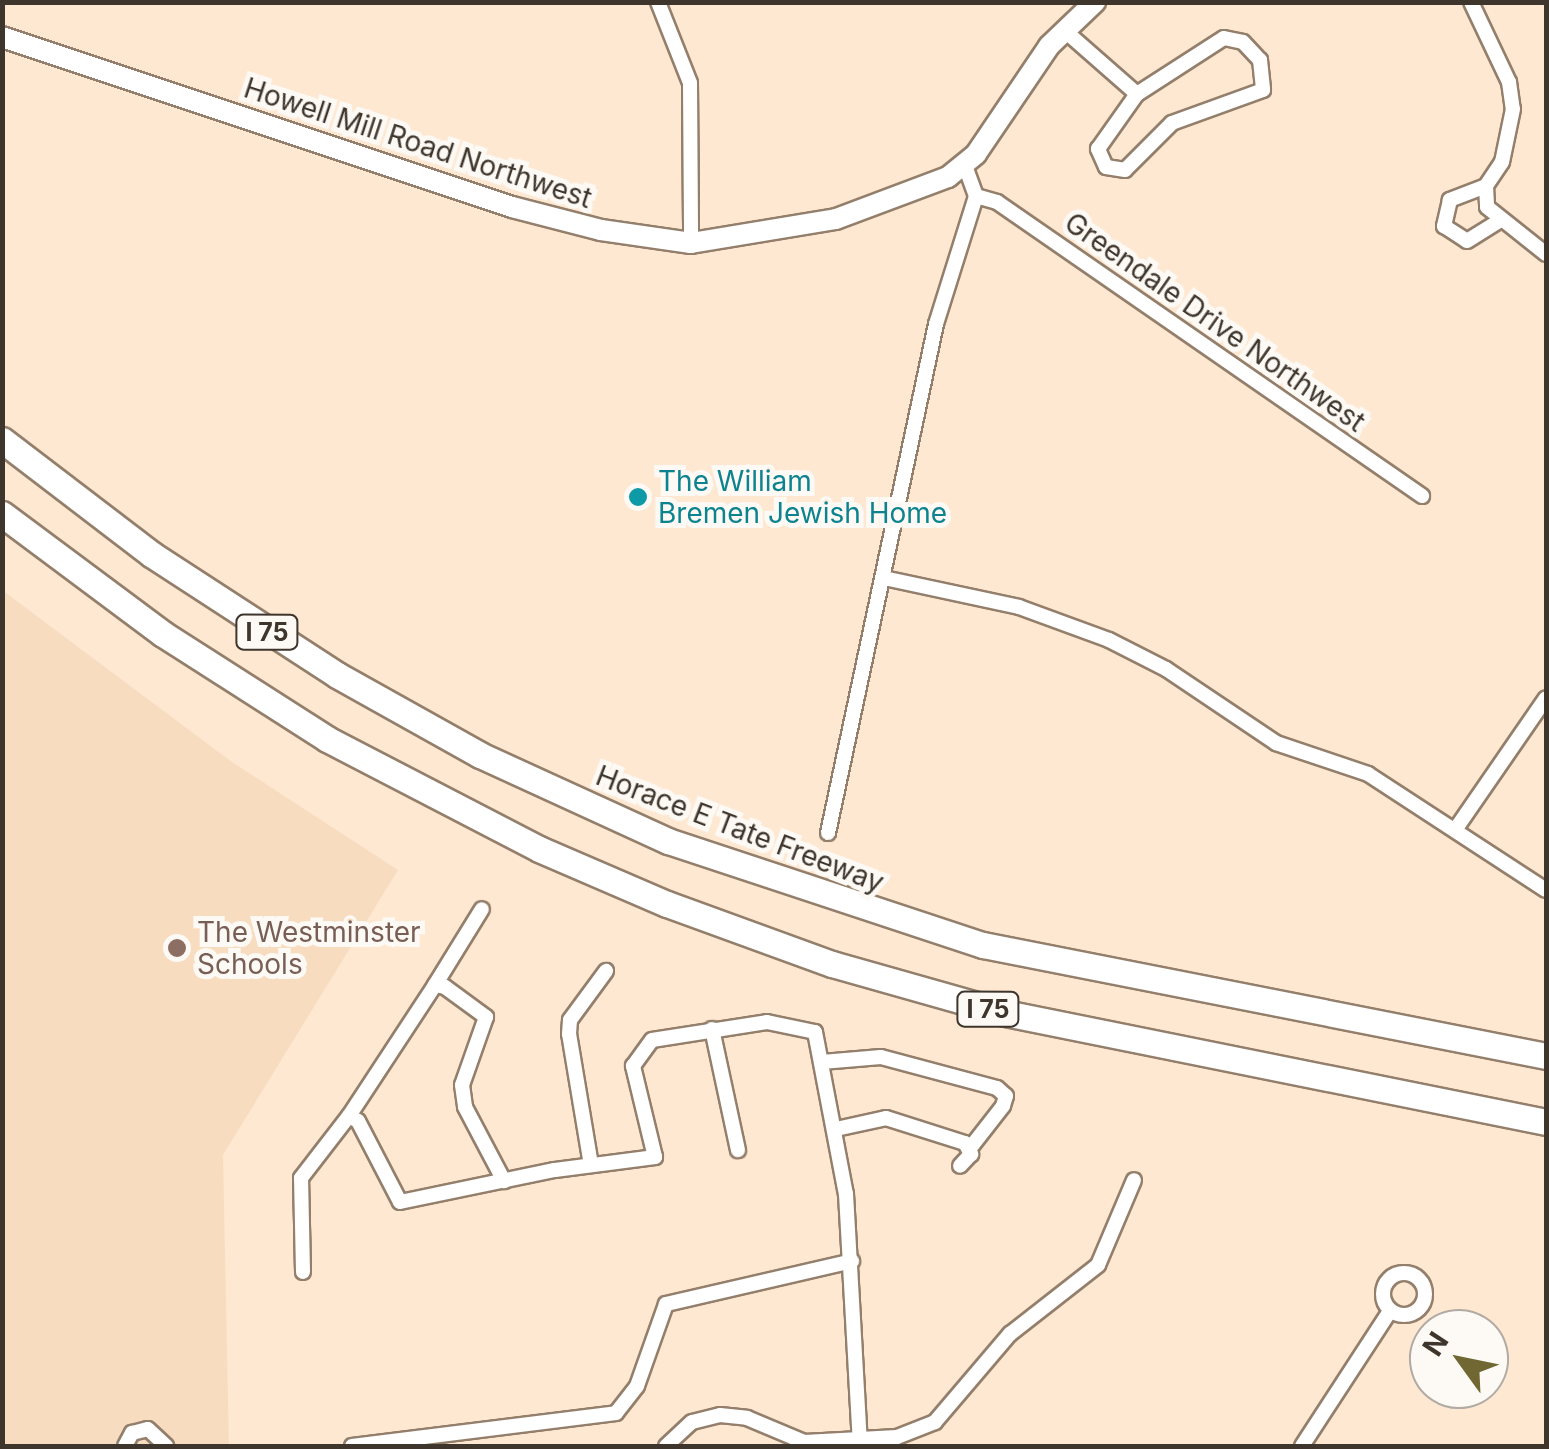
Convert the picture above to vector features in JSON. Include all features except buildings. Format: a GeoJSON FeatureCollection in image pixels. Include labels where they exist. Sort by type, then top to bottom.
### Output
{"type":"FeatureCollection","features":[{"type":"Feature","properties":{"kind":"highway","name":"Horace E Tate Freeway"},"geometry":{"type":"LineString","coordinates":[[2,440],[150,554],[336,675],[480,755],[668,841],[983,945],[1546,1056]]}},
{"type":"Feature","properties":{"kind":"highway","name":"I 75"},"geometry":{"type":"LineString","coordinates":[[2,514],[164,634],[327,739],[489,824],[667,904],[878,978],[1005,1013],[1546,1122]]}},
{"type":"Feature","properties":{"kind":"main road"},"geometry":{"type":"LineString","coordinates":[[965,166],[1064,30],[1095,2]]}},
{"type":"Feature","properties":{"kind":"main road","name":"Howell Mill Road Northwest"},"geometry":{"type":"LineString","coordinates":[[2,37],[512,207],[602,230],[691,242],[836,218],[965,166]]}},
{"type":"Feature","properties":{"kind":"street"},"geometry":{"type":"LineString","coordinates":[[658,2],[690,83],[691,242]]}},
{"type":"Feature","properties":{"kind":"street"},"geometry":{"type":"LineString","coordinates":[[1471,2],[1509,82],[1513,109],[1502,162],[1486,186],[1450,200],[1444,226],[1467,240],[1499,222]]}},
{"type":"Feature","properties":{"kind":"street"},"geometry":{"type":"LineString","coordinates":[[1064,30],[1138,94]]}},
{"type":"Feature","properties":{"kind":"street"},"geometry":{"type":"LineString","coordinates":[[1224,38],[1243,42],[1260,60],[1263,90],[1172,123],[1125,170],[1106,167],[1098,149],[1138,94],[1224,38]]}},
{"type":"Feature","properties":{"kind":"street"},"geometry":{"type":"LineString","coordinates":[[828,833],[936,324],[976,196],[965,166]]}},
{"type":"Feature","properties":{"kind":"street"},"geometry":{"type":"LineString","coordinates":[[1486,186],[1487,207],[1499,222],[1546,254]]}},
{"type":"Feature","properties":{"kind":"street","name":"Greendale Drive Northwest"},"geometry":{"type":"LineString","coordinates":[[976,196],[997,202],[1422,496]]}},
{"type":"Feature","properties":{"kind":"street"},"geometry":{"type":"LineString","coordinates":[[884,578],[1084,628],[1166,669],[1276,743],[1368,774],[1546,890]]}},
{"type":"Feature","properties":{"kind":"street"},"geometry":{"type":"LineString","coordinates":[[1455,830],[1546,698]]}},
{"type":"Feature","properties":{"kind":"street"},"geometry":{"type":"LineString","coordinates":[[302,1272],[301,1178],[350,1116],[482,909]]}},
{"type":"Feature","properties":{"kind":"street"},"geometry":{"type":"LineString","coordinates":[[591,1165],[570,1020],[606,971]]}},
{"type":"Feature","properties":{"kind":"street"},"geometry":{"type":"LineString","coordinates":[[434,985],[486,1017],[462,1085],[464,1107],[504,1182]]}},
{"type":"Feature","properties":{"kind":"street"},"geometry":{"type":"LineString","coordinates":[[350,1116],[400,1202],[591,1165],[655,1158],[633,1066],[652,1040],[767,1022],[816,1032],[836,1129],[852,1261],[859,1442]]}},
{"type":"Feature","properties":{"kind":"street"},"geometry":{"type":"LineString","coordinates":[[712,1029],[738,1150]]}},
{"type":"Feature","properties":{"kind":"street"},"geometry":{"type":"LineString","coordinates":[[822,1062],[881,1057],[997,1088],[1006,1096],[1003,1106],[960,1166]]}},
{"type":"Feature","properties":{"kind":"street"},"geometry":{"type":"LineString","coordinates":[[836,1129],[886,1118],[971,1147]]}},
{"type":"Feature","properties":{"kind":"street"},"geometry":{"type":"LineString","coordinates":[[666,1446],[692,1422],[720,1415],[747,1418],[804,1442],[859,1442],[910,1435],[950,1410],[1010,1334],[1098,1265],[1134,1180]]}},
{"type":"Feature","properties":{"kind":"street"},"geometry":{"type":"LineString","coordinates":[[352,1446],[616,1414],[636,1386],[666,1304],[852,1261]]}},
{"type":"Feature","properties":{"kind":"street"},"geometry":{"type":"LineString","coordinates":[[1302,1446],[1390,1311]]}},
{"type":"Feature","properties":{"kind":"street"},"geometry":{"type":"LineString","coordinates":[[125,1446],[132,1433],[148,1428],[166,1446]]}},
{"type":"Feature","properties":{"kind":"shaded area","name":"The Westminster Schools"},"geometry":{"type":"Polygon","coordinates":[[[2,590],[232,762],[398,870],[223,1155],[229,1446],[3,1446],[2,590]]]}},
{"type":"Feature","properties":{"kind":"place","name":"The William Bremen Jewish Home"},"geometry":{"type":"Point","coordinates":[638,497]}},
{"type":"Feature","properties":{"kind":"place","name":"The Westminster Schools"},"geometry":{"type":"Point","coordinates":[177,948]}}]}
